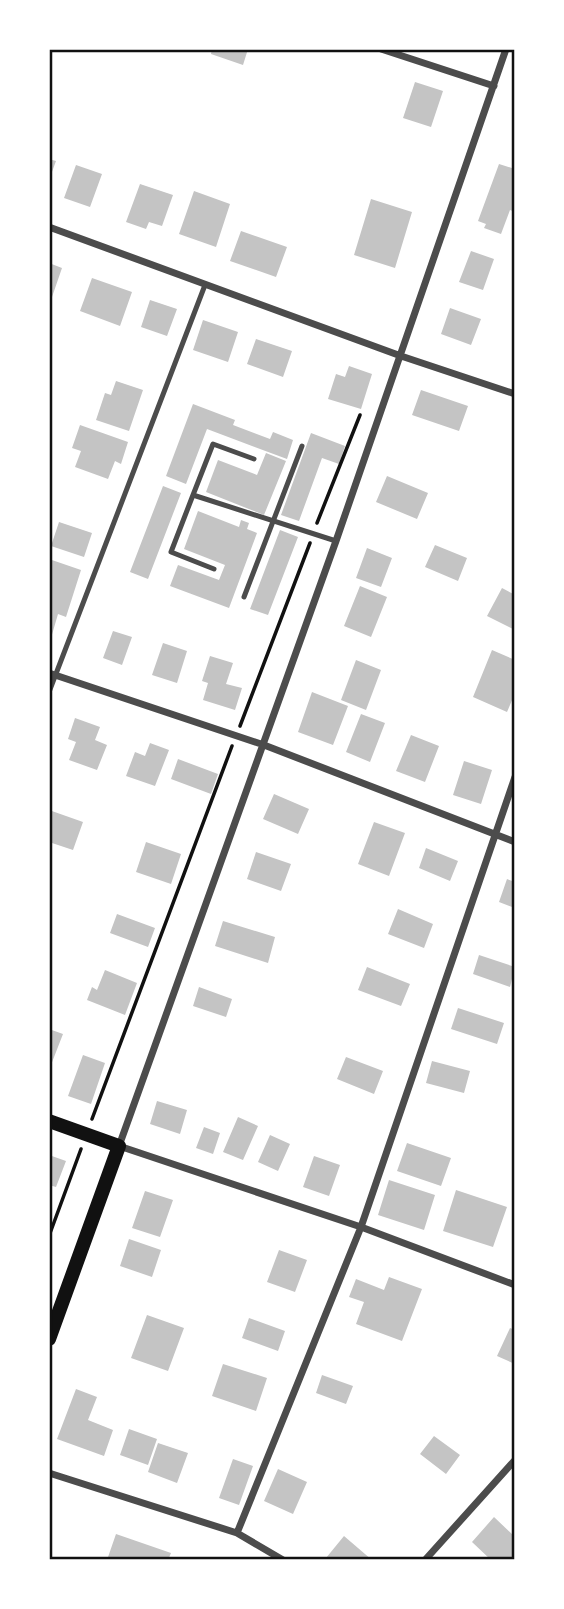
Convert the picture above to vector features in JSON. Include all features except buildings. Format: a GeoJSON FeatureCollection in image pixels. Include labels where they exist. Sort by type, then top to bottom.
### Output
{"type":"FeatureCollection","features":[{"type":"Feature","properties":{"kind":"main road"},"geometry":{"type":"LineString","coordinates":[[49,1121],[119,1146],[49,1339]]}},
{"type":"Feature","properties":{"kind":"street"},"geometry":{"type":"LineString","coordinates":[[381,49],[494,86]]}},
{"type":"Feature","properties":{"kind":"street"},"geometry":{"type":"LineString","coordinates":[[506,49],[336,541],[119,1146],[361,1227],[515,1285]]}},
{"type":"Feature","properties":{"kind":"street"},"geometry":{"type":"LineString","coordinates":[[49,226],[401,356],[515,394]]}},
{"type":"Feature","properties":{"kind":"street"},"geometry":{"type":"LineString","coordinates":[[52,674],[264,745],[515,842]]}},
{"type":"Feature","properties":{"kind":"street"},"geometry":{"type":"LineString","coordinates":[[237,1533],[361,1227],[515,777]]}},
{"type":"Feature","properties":{"kind":"street"},"geometry":{"type":"LineString","coordinates":[[425,1560],[515,1460]]}},
{"type":"Feature","properties":{"kind":"street"},"geometry":{"type":"LineString","coordinates":[[49,1474],[237,1533],[283,1560]]}},
{"type":"Feature","properties":{"kind":"lane"},"geometry":{"type":"LineString","coordinates":[[49,692],[52,674],[205,285]]}},
{"type":"Feature","properties":{"kind":"lane"},"geometry":{"type":"LineString","coordinates":[[214,569],[171,552],[213,443],[254,458]]}},
{"type":"Feature","properties":{"kind":"lane"},"geometry":{"type":"LineString","coordinates":[[244,597],[302,446]]}},
{"type":"Feature","properties":{"kind":"lane"},"geometry":{"type":"LineString","coordinates":[[193,495],[273,523],[281,522],[336,541]]}},
{"type":"Feature","properties":{"kind":"path"},"geometry":{"type":"LineString","coordinates":[[49,1236],[236,736],[360,415]]}}]}
